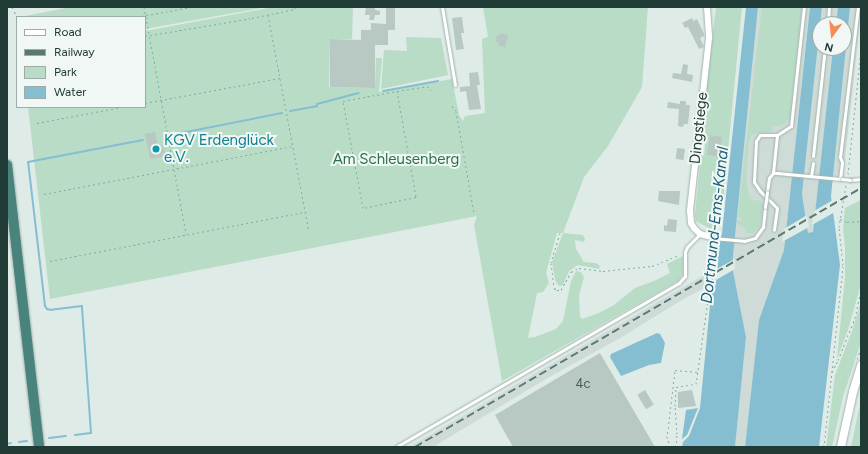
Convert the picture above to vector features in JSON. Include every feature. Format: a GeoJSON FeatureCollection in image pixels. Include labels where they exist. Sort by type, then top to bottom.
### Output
{"type":"FeatureCollection","features":[{"type":"Feature","properties":{"kind":"highway"},"geometry":{"type":"LineString","coordinates":[[7,165],[39,447]]}},
{"type":"Feature","properties":{"kind":"main road"},"geometry":{"type":"LineString","coordinates":[[841,447],[859,362]]}},
{"type":"Feature","properties":{"kind":"street","name":"Dingstiege"},"geometry":{"type":"LineString","coordinates":[[700,234],[691,223],[690,211],[709,38],[707,7]]}},
{"type":"Feature","properties":{"kind":"street"},"geometry":{"type":"LineString","coordinates":[[700,234],[711,238]]}},
{"type":"Feature","properties":{"kind":"lane"},"geometry":{"type":"LineString","coordinates":[[442,7],[455,85]]}},
{"type":"Feature","properties":{"kind":"lane"},"geometry":{"type":"LineString","coordinates":[[774,230],[777,208],[757,188],[753,175],[758,138],[760,135],[777,135],[791,126],[804,7]]}},
{"type":"Feature","properties":{"kind":"lane"},"geometry":{"type":"LineString","coordinates":[[841,179],[842,162],[840,157],[858,7]]}},
{"type":"Feature","properties":{"kind":"lane"},"geometry":{"type":"LineString","coordinates":[[813,156],[824,56]]}},
{"type":"Feature","properties":{"kind":"lane"},"geometry":{"type":"LineString","coordinates":[[711,238],[744,241],[755,238],[763,227],[769,178],[773,173],[777,135]]}},
{"type":"Feature","properties":{"kind":"lane"},"geometry":{"type":"LineString","coordinates":[[811,176],[813,163]]}},
{"type":"Feature","properties":{"kind":"lane"},"geometry":{"type":"LineString","coordinates":[[773,173],[848,180],[861,179]]}},
{"type":"Feature","properties":{"kind":"lane"},"geometry":{"type":"LineString","coordinates":[[396,447],[679,284],[685,276],[685,252],[691,242],[700,234]]}},
{"type":"Feature","properties":{"kind":"path"},"geometry":{"type":"LineString","coordinates":[[12,7],[16,16]]}},
{"type":"Feature","properties":{"kind":"path"},"geometry":{"type":"LineString","coordinates":[[144,7],[145,15]]}},
{"type":"Feature","properties":{"kind":"path"},"geometry":{"type":"LineString","coordinates":[[140,16],[191,7]]}},
{"type":"Feature","properties":{"kind":"path"},"geometry":{"type":"LineString","coordinates":[[149,36],[268,15],[295,9],[296,7]]}},
{"type":"Feature","properties":{"kind":"path"},"geometry":{"type":"LineString","coordinates":[[268,15],[309,230]]}},
{"type":"Feature","properties":{"kind":"path"},"geometry":{"type":"LineString","coordinates":[[146,20],[186,236]]}},
{"type":"Feature","properties":{"kind":"path"},"geometry":{"type":"LineString","coordinates":[[848,174],[861,50]]}},
{"type":"Feature","properties":{"kind":"path"},"geometry":{"type":"LineString","coordinates":[[146,103],[280,78]]}},
{"type":"Feature","properties":{"kind":"path"},"geometry":{"type":"LineString","coordinates":[[397,91],[416,197],[363,208],[343,101],[397,91],[427,86],[431,90]]}},
{"type":"Feature","properties":{"kind":"path"},"geometry":{"type":"LineString","coordinates":[[452,106],[456,111],[474,213]]}},
{"type":"Feature","properties":{"kind":"path"},"geometry":{"type":"LineString","coordinates":[[37,123],[117,108]]}},
{"type":"Feature","properties":{"kind":"path"},"geometry":{"type":"LineString","coordinates":[[44,194],[293,146]]}},
{"type":"Feature","properties":{"kind":"path"},"geometry":{"type":"LineString","coordinates":[[824,447],[831,372],[844,265],[839,226],[848,180]]}},
{"type":"Feature","properties":{"kind":"path"},"geometry":{"type":"LineString","coordinates":[[50,261],[305,212]]}},
{"type":"Feature","properties":{"kind":"path"},"geometry":{"type":"LineString","coordinates":[[840,219],[847,222],[861,221]]}},
{"type":"Feature","properties":{"kind":"path"},"geometry":{"type":"LineString","coordinates":[[560,233],[551,263],[554,288],[558,290],[561,290],[571,272],[579,268],[603,271],[652,266],[685,252]]}},
{"type":"Feature","properties":{"kind":"path"},"geometry":{"type":"LineString","coordinates":[[676,447],[676,386],[696,384],[708,300],[720,243]]}},
{"type":"Feature","properties":{"kind":"path"},"geometry":{"type":"LineString","coordinates":[[831,372],[841,354],[855,318],[861,289]]}},
{"type":"Feature","properties":{"kind":"path"},"geometry":{"type":"LineString","coordinates":[[859,362],[861,349]]}},
{"type":"Feature","properties":{"kind":"path"},"geometry":{"type":"LineString","coordinates":[[671,447],[667,438],[675,370],[698,372]]}},
{"type":"Feature","properties":{"kind":"shaded area"},"geometry":{"type":"Polygon","coordinates":[[[758,7],[810,7],[784,250],[759,320],[745,447],[735,447],[746,337],[732,266],[758,7]]]}},
{"type":"Feature","properties":{"kind":"shaded area"},"geometry":{"type":"Polygon","coordinates":[[[822,7],[838,7],[837,16],[821,16],[822,7]]]}},
{"type":"Feature","properties":{"kind":"shaded area"},"geometry":{"type":"Polygon","coordinates":[[[850,7],[861,7],[843,177],[832,176],[845,56],[852,56],[852,16],[849,16],[850,7]]]}},
{"type":"Feature","properties":{"kind":"shaded area"},"geometry":{"type":"Polygon","coordinates":[[[817,56],[832,56],[813,233],[808,233],[802,194],[817,56]]]}},
{"type":"Feature","properties":{"kind":"shaded area"},"geometry":{"type":"Polygon","coordinates":[[[711,271],[710,285],[680,301],[622,337],[546,379],[433,447],[409,447],[711,271]]]}},
{"type":"Feature","properties":{"kind":"green space"},"geometry":{"type":"Polygon","coordinates":[[[71,7],[267,7],[146,29],[146,16],[25,16],[71,7]]]}},
{"type":"Feature","properties":{"kind":"green space","name":"Am Schleusenberg"},"geometry":{"type":"Polygon","coordinates":[[[274,7],[353,7],[352,39],[330,39],[329,87],[375,88],[376,58],[382,58],[379,92],[452,79],[459,115],[463,121],[465,116],[485,113],[482,39],[488,37],[483,7],[648,7],[642,87],[608,146],[584,177],[563,233],[557,233],[546,273],[549,283],[543,292],[537,293],[528,338],[556,329],[563,321],[571,281],[576,271],[581,272],[584,277],[579,296],[580,316],[582,319],[599,313],[614,305],[635,288],[670,273],[667,264],[683,256],[683,274],[678,281],[502,381],[474,225],[477,216],[50,299],[28,108],[146,108],[146,31],[274,7]]]}},
{"type":"Feature","properties":{"kind":"green space"},"geometry":{"type":"Polygon","coordinates":[[[716,7],[742,7],[721,222],[710,229],[696,221],[695,215],[701,156],[704,155],[706,133],[702,128],[716,7]]]}},
{"type":"Feature","properties":{"kind":"green space"},"geometry":{"type":"Polygon","coordinates":[[[762,7],[802,7],[790,118],[782,126],[773,126],[772,131],[752,134],[749,140],[746,177],[748,193],[752,200],[761,201],[763,203],[760,227],[753,233],[745,233],[746,229],[737,223],[737,220],[741,221],[741,217],[738,217],[738,214],[762,7]]]}},
{"type":"Feature","properties":{"kind":"green space"},"geometry":{"type":"Polygon","coordinates":[[[406,37],[441,38],[448,75],[381,89],[384,50],[407,51],[406,37]]]}},
{"type":"Feature","properties":{"kind":"green space"},"geometry":{"type":"Polygon","coordinates":[[[861,200],[861,284],[848,330],[837,359],[845,277],[843,227],[845,208],[861,200]]]}},
{"type":"Feature","properties":{"kind":"green space"},"geometry":{"type":"Polygon","coordinates":[[[563,233],[583,235],[585,239],[584,242],[575,240],[576,249],[584,262],[596,263],[600,266],[599,269],[578,265],[569,271],[563,285],[559,286],[555,280],[552,262],[563,233]]]}},
{"type":"Feature","properties":{"kind":"green space"},"geometry":{"type":"Polygon","coordinates":[[[861,301],[861,342],[843,397],[832,447],[826,447],[835,375],[852,331],[861,301]]]}},
{"type":"Feature","properties":{"kind":"green space"},"geometry":{"type":"Polygon","coordinates":[[[861,403],[861,447],[851,447],[858,413],[861,403]]]}},
{"type":"Feature","properties":{"kind":"water"},"geometry":{"type":"Polygon","coordinates":[[[746,7],[758,7],[732,266],[746,337],[735,447],[682,447],[683,442],[689,436],[700,408],[712,285],[722,233],[746,7]]]}},
{"type":"Feature","properties":{"kind":"water"},"geometry":{"type":"Polygon","coordinates":[[[810,7],[822,7],[821,16],[812,16],[812,56],[817,56],[802,194],[808,233],[813,232],[832,56],[845,56],[831,196],[840,265],[819,447],[745,447],[759,320],[784,250],[810,7]]]}},
{"type":"Feature","properties":{"kind":"water"},"geometry":{"type":"Polygon","coordinates":[[[838,7],[850,7],[849,16],[837,16],[838,7]]]}},
{"type":"Feature","properties":{"kind":"water"},"geometry":{"type":"Polygon","coordinates":[[[657,333],[660,334],[665,343],[661,363],[649,365],[621,376],[610,357],[611,354],[657,333]]]}},
{"type":"Feature","properties":{"kind":"water"},"geometry":{"type":"Polygon","coordinates":[[[698,408],[687,435],[682,439],[686,410],[698,408]]]}},
{"type":"Feature","properties":{"kind":"pier"},"geometry":{"type":"Polygon","coordinates":[[[833,200],[835,212],[812,225],[814,211],[833,200]]]}},
{"type":"Feature","properties":{"kind":"pier"},"geometry":{"type":"Polygon","coordinates":[[[807,215],[809,227],[782,242],[784,229],[807,215]]]}},
{"type":"Feature","properties":{"kind":"pier"},"geometry":{"type":"Polygon","coordinates":[[[735,259],[735,269],[711,283],[713,271],[735,259]]]}},
{"type":"Feature","properties":{"kind":"building"},"geometry":{"type":"Polygon","coordinates":[[[366,7],[375,7],[375,10],[380,11],[380,15],[375,15],[374,20],[369,20],[370,15],[365,15],[366,7]]]}},
{"type":"Feature","properties":{"kind":"building"},"geometry":{"type":"Polygon","coordinates":[[[386,7],[395,7],[395,30],[388,30],[388,45],[375,45],[375,88],[330,87],[330,39],[361,40],[361,30],[371,30],[371,23],[386,24],[386,7]]]}},
{"type":"Feature","properties":{"kind":"building"},"geometry":{"type":"Polygon","coordinates":[[[462,17],[464,33],[461,33],[464,49],[456,50],[452,18],[462,17]]]}},
{"type":"Feature","properties":{"kind":"building"},"geometry":{"type":"Polygon","coordinates":[[[692,18],[693,21],[697,19],[704,34],[704,36],[700,38],[704,47],[699,49],[688,27],[685,28],[682,23],[692,18]]]}},
{"type":"Feature","properties":{"kind":"building"},"geometry":{"type":"Polygon","coordinates":[[[501,33],[508,35],[505,47],[498,45],[499,43],[496,42],[497,35],[500,35],[501,33]]]}},
{"type":"Feature","properties":{"kind":"building"},"geometry":{"type":"Polygon","coordinates":[[[683,64],[688,65],[687,74],[693,75],[692,82],[672,78],[673,73],[681,74],[683,64]]]}},
{"type":"Feature","properties":{"kind":"building"},"geometry":{"type":"Polygon","coordinates":[[[478,72],[480,85],[477,85],[481,109],[469,110],[466,91],[460,92],[460,87],[470,86],[469,73],[478,72]]]}},
{"type":"Feature","properties":{"kind":"building"},"geometry":{"type":"Polygon","coordinates":[[[680,101],[686,101],[686,105],[690,105],[688,124],[684,124],[683,127],[678,126],[679,109],[667,108],[668,102],[680,104],[680,101]]]}},
{"type":"Feature","properties":{"kind":"building"},"geometry":{"type":"Polygon","coordinates":[[[155,132],[158,146],[163,145],[166,156],[150,159],[145,134],[155,132]]]}},
{"type":"Feature","properties":{"kind":"building"},"geometry":{"type":"Polygon","coordinates":[[[710,135],[722,137],[719,157],[707,155],[710,135]]]}},
{"type":"Feature","properties":{"kind":"building"},"geometry":{"type":"Polygon","coordinates":[[[677,148],[685,149],[684,160],[676,159],[677,148]]]}},
{"type":"Feature","properties":{"kind":"building"},"geometry":{"type":"Polygon","coordinates":[[[659,191],[680,191],[679,205],[658,201],[659,191]]]}},
{"type":"Feature","properties":{"kind":"building"},"geometry":{"type":"Polygon","coordinates":[[[668,219],[677,220],[676,232],[664,231],[664,225],[667,226],[668,219]]]}},
{"type":"Feature","properties":{"kind":"building"},"geometry":{"type":"Polygon","coordinates":[[[600,353],[655,447],[513,447],[495,415],[600,353]]]}},
{"type":"Feature","properties":{"kind":"building"},"geometry":{"type":"Polygon","coordinates":[[[645,390],[654,405],[646,409],[637,395],[645,390]]]}},
{"type":"Feature","properties":{"kind":"building"},"geometry":{"type":"Polygon","coordinates":[[[692,390],[696,406],[678,408],[678,392],[692,390]]]}},
{"type":"Feature","properties":{"kind":"waterway"},"geometry":{"type":"LineString","coordinates":[[383,91],[438,81]]}},
{"type":"Feature","properties":{"kind":"waterway"},"geometry":{"type":"LineString","coordinates":[[290,111],[317,106],[317,104],[359,93]]}},
{"type":"Feature","properties":{"kind":"waterway"},"geometry":{"type":"LineString","coordinates":[[176,134],[282,113]]}},
{"type":"Feature","properties":{"kind":"waterway"},"geometry":{"type":"LineString","coordinates":[[75,435],[91,433],[82,306],[51,310],[47,309],[45,306],[28,162],[143,140]]}},
{"type":"Feature","properties":{"kind":"waterway"},"geometry":{"type":"LineString","coordinates":[[49,438],[66,436]]}},
{"type":"Feature","properties":{"kind":"waterway"},"geometry":{"type":"LineString","coordinates":[[19,442],[27,441]]}},
{"type":"Feature","properties":{"kind":"waterway"},"geometry":{"type":"LineString","coordinates":[[7,444],[11,443]]}},
{"type":"Feature","properties":{"kind":"railway"},"geometry":{"type":"LineString","coordinates":[[415,447],[861,188]]}},
{"type":"Feature","properties":{"kind":"place","name":"KGV Erdenglück e.V."},"geometry":{"type":"Point","coordinates":[156,149]}},
{"type":"Feature","properties":{"kind":"water label","name":"Dortmund-Ems-Kanal"},"geometry":{"type":"Point","coordinates":[715,225]}}]}
